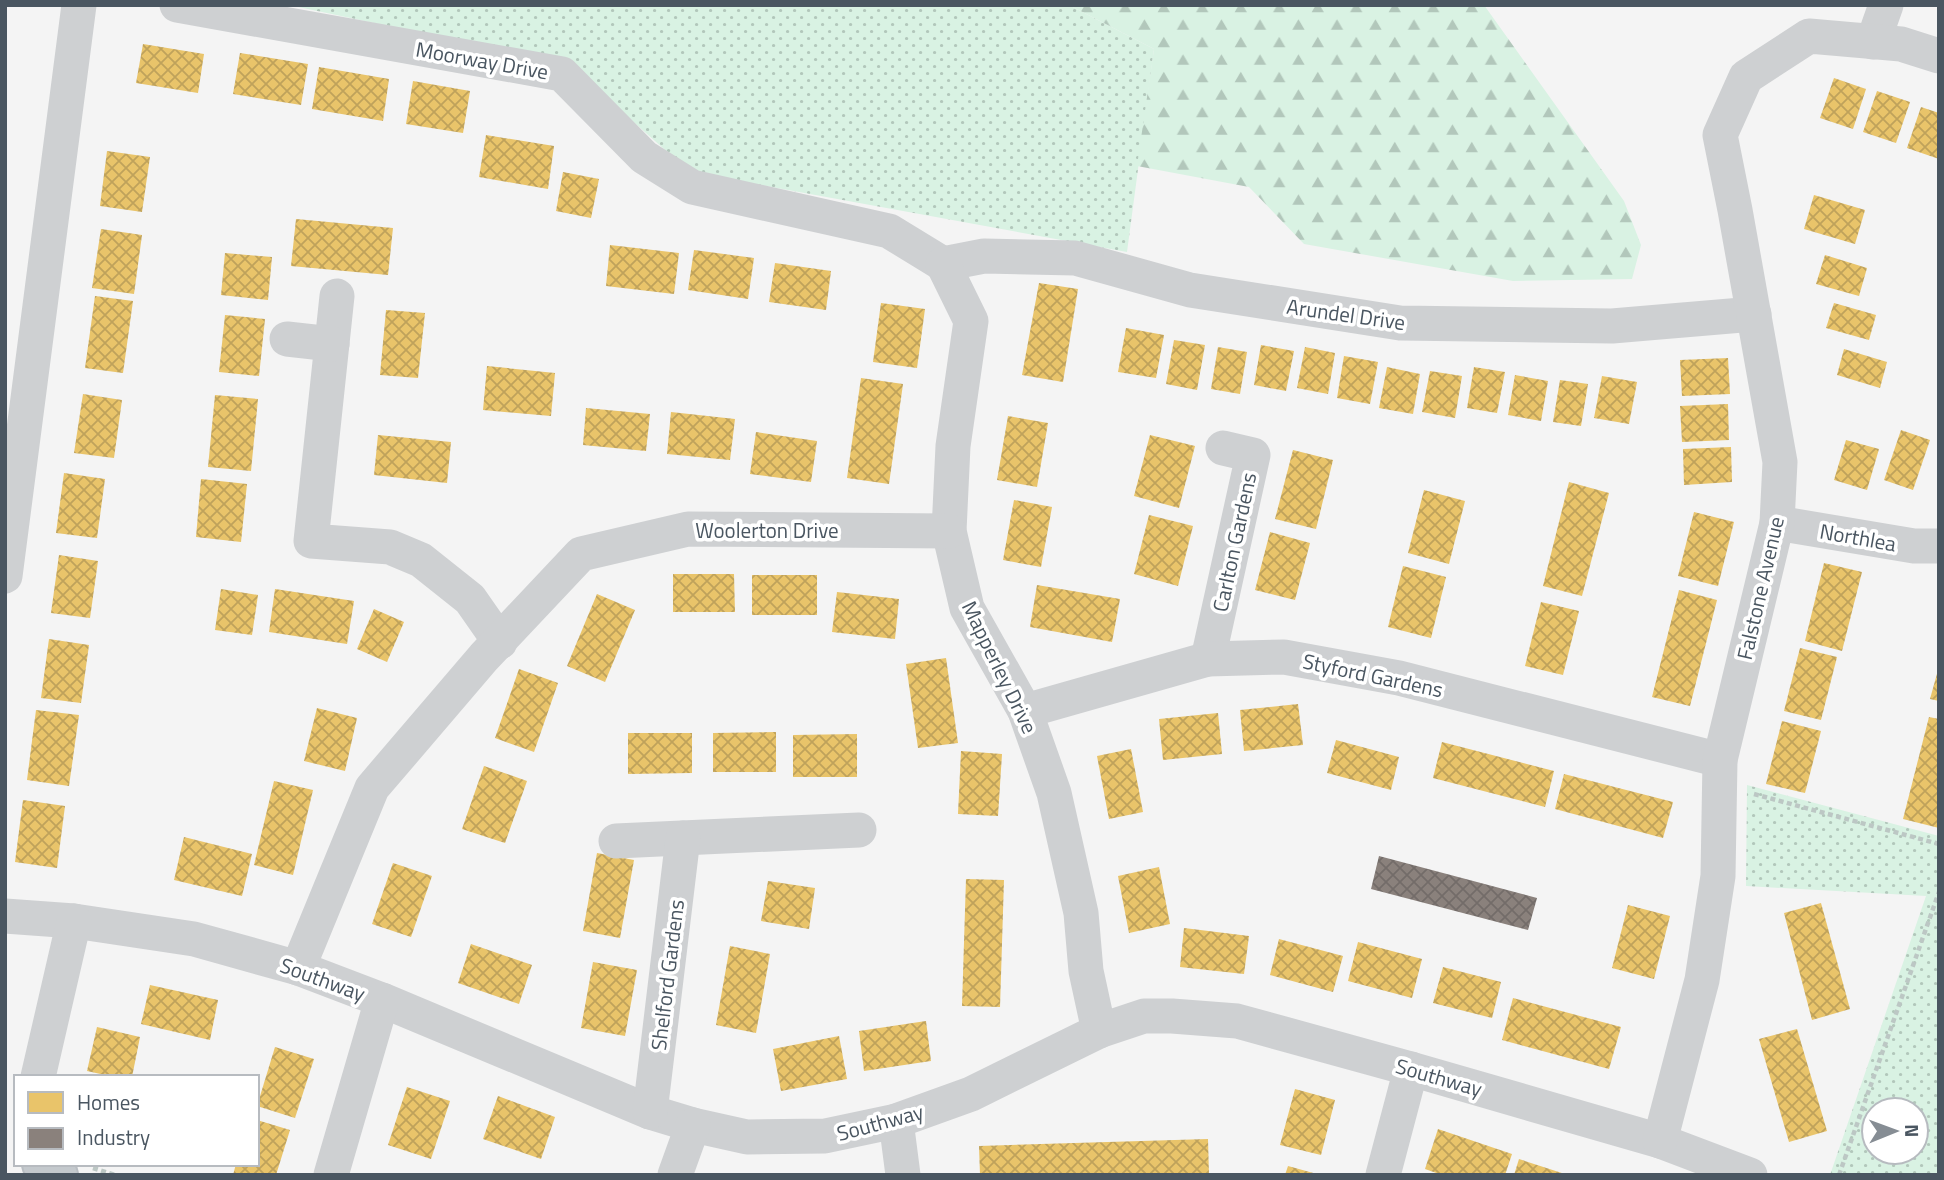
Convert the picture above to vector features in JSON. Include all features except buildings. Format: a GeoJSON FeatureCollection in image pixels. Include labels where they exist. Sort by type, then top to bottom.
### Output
{"type":"FeatureCollection","features":[{"type":"Feature","properties":{"kind":"highway"},"geometry":{"type":"LineString","coordinates":[[51,1166],[75,1171]]}},
{"type":"Feature","properties":{"kind":"street"},"geometry":{"type":"LineString","coordinates":[[5,576],[17,388],[79,5]]}},
{"type":"Feature","properties":{"kind":"street","name":"Moorway Drive"},"geometry":{"type":"LineString","coordinates":[[177,5],[562,74],[645,157],[692,187],[889,231],[943,264]]}},
{"type":"Feature","properties":{"kind":"street"},"geometry":{"type":"LineString","coordinates":[[1874,42],[1886,5]]}},
{"type":"Feature","properties":{"kind":"street","name":"Falstone Avenue"},"geometry":{"type":"LineString","coordinates":[[1660,1141],[1702,979],[1718,876],[1720,773],[1777,523],[1780,462],[1720,135],[1746,77],[1809,36],[1901,44],[1939,56]]}},
{"type":"Feature","properties":{"kind":"street","name":"Arundel Drive"},"geometry":{"type":"LineString","coordinates":[[943,264],[984,256],[1075,258],[1190,290],[1400,323],[1612,326],[1754,314]]}},
{"type":"Feature","properties":{"kind":"street","name":"Mapperley Drive"},"geometry":{"type":"LineString","coordinates":[[943,264],[971,321],[953,446],[949,531],[967,608],[1025,711],[1054,793],[1081,913],[1086,971],[1098,1031]]}},
{"type":"Feature","properties":{"kind":"street"},"geometry":{"type":"LineString","coordinates":[[337,296],[311,541],[390,547],[421,560],[470,599],[499,642]]}},
{"type":"Feature","properties":{"kind":"street"},"geometry":{"type":"LineString","coordinates":[[287,339],[332,344]]}},
{"type":"Feature","properties":{"kind":"street","name":"Carlton Gardens"},"geometry":{"type":"LineString","coordinates":[[1208,659],[1253,455],[1223,449]]}},
{"type":"Feature","properties":{"kind":"street","name":"Northlea"},"geometry":{"type":"LineString","coordinates":[[1777,523],[1914,546],[1939,546]]}},
{"type":"Feature","properties":{"kind":"street","name":"Woolerton Drive"},"geometry":{"type":"LineString","coordinates":[[298,968],[372,788],[499,642],[581,554],[688,529],[949,531]]}},
{"type":"Feature","properties":{"kind":"street","name":"Styford Gardens"},"geometry":{"type":"LineString","coordinates":[[1025,711],[1208,659],[1284,657],[1399,678],[1720,773]]}},
{"type":"Feature","properties":{"kind":"street"},"geometry":{"type":"LineString","coordinates":[[616,841],[859,830]]}},
{"type":"Feature","properties":{"kind":"street","name":"Shelford Gardens"},"geometry":{"type":"LineString","coordinates":[[650,1112],[683,838]]}},
{"type":"Feature","properties":{"kind":"street","name":"Southway"},"geometry":{"type":"LineString","coordinates":[[5,916],[74,921],[194,939],[298,968],[382,1000],[650,1112],[747,1137],[825,1136],[896,1121],[971,1094],[1098,1031],[1144,1016],[1172,1016],[1237,1021],[1412,1069],[1660,1141],[1749,1175]]}},
{"type":"Feature","properties":{"kind":"street"},"geometry":{"type":"LineString","coordinates":[[38,1075],[74,921]]}},
{"type":"Feature","properties":{"kind":"street"},"geometry":{"type":"LineString","coordinates":[[331,1175],[382,1000]]}},
{"type":"Feature","properties":{"kind":"street"},"geometry":{"type":"LineString","coordinates":[[1383,1175],[1412,1069]]}},
{"type":"Feature","properties":{"kind":"street"},"geometry":{"type":"LineString","coordinates":[[896,1121],[903,1175]]}},
{"type":"Feature","properties":{"kind":"street"},"geometry":{"type":"LineString","coordinates":[[675,1175],[693,1125]]}},
{"type":"Feature","properties":{"kind":"path"},"geometry":{"type":"LineString","coordinates":[[1720,773],[1939,844]]}},
{"type":"Feature","properties":{"kind":"path"},"geometry":{"type":"LineString","coordinates":[[1839,1175],[1939,892]]}},
{"type":"Feature","properties":{"kind":"path"},"geometry":{"type":"LineString","coordinates":[[75,1171],[115,1175]]}},
{"type":"Feature","properties":{"kind":"green space"},"geometry":{"type":"Polygon","coordinates":[[[289,5],[1069,5],[1154,49],[1127,252],[690,172],[568,64],[289,5]]]}},
{"type":"Feature","properties":{"kind":"green space"},"geometry":{"type":"Polygon","coordinates":[[[1069,5],[1484,5],[1624,201],[1641,245],[1632,279],[1513,281],[1304,244],[1249,187],[1137,166],[1154,49],[1069,5]]]}},
{"type":"Feature","properties":{"kind":"green space"},"geometry":{"type":"Polygon","coordinates":[[[1747,785],[1939,836],[1939,1175],[1830,1175],[1926,896],[1746,886],[1747,785]]]}}]}
